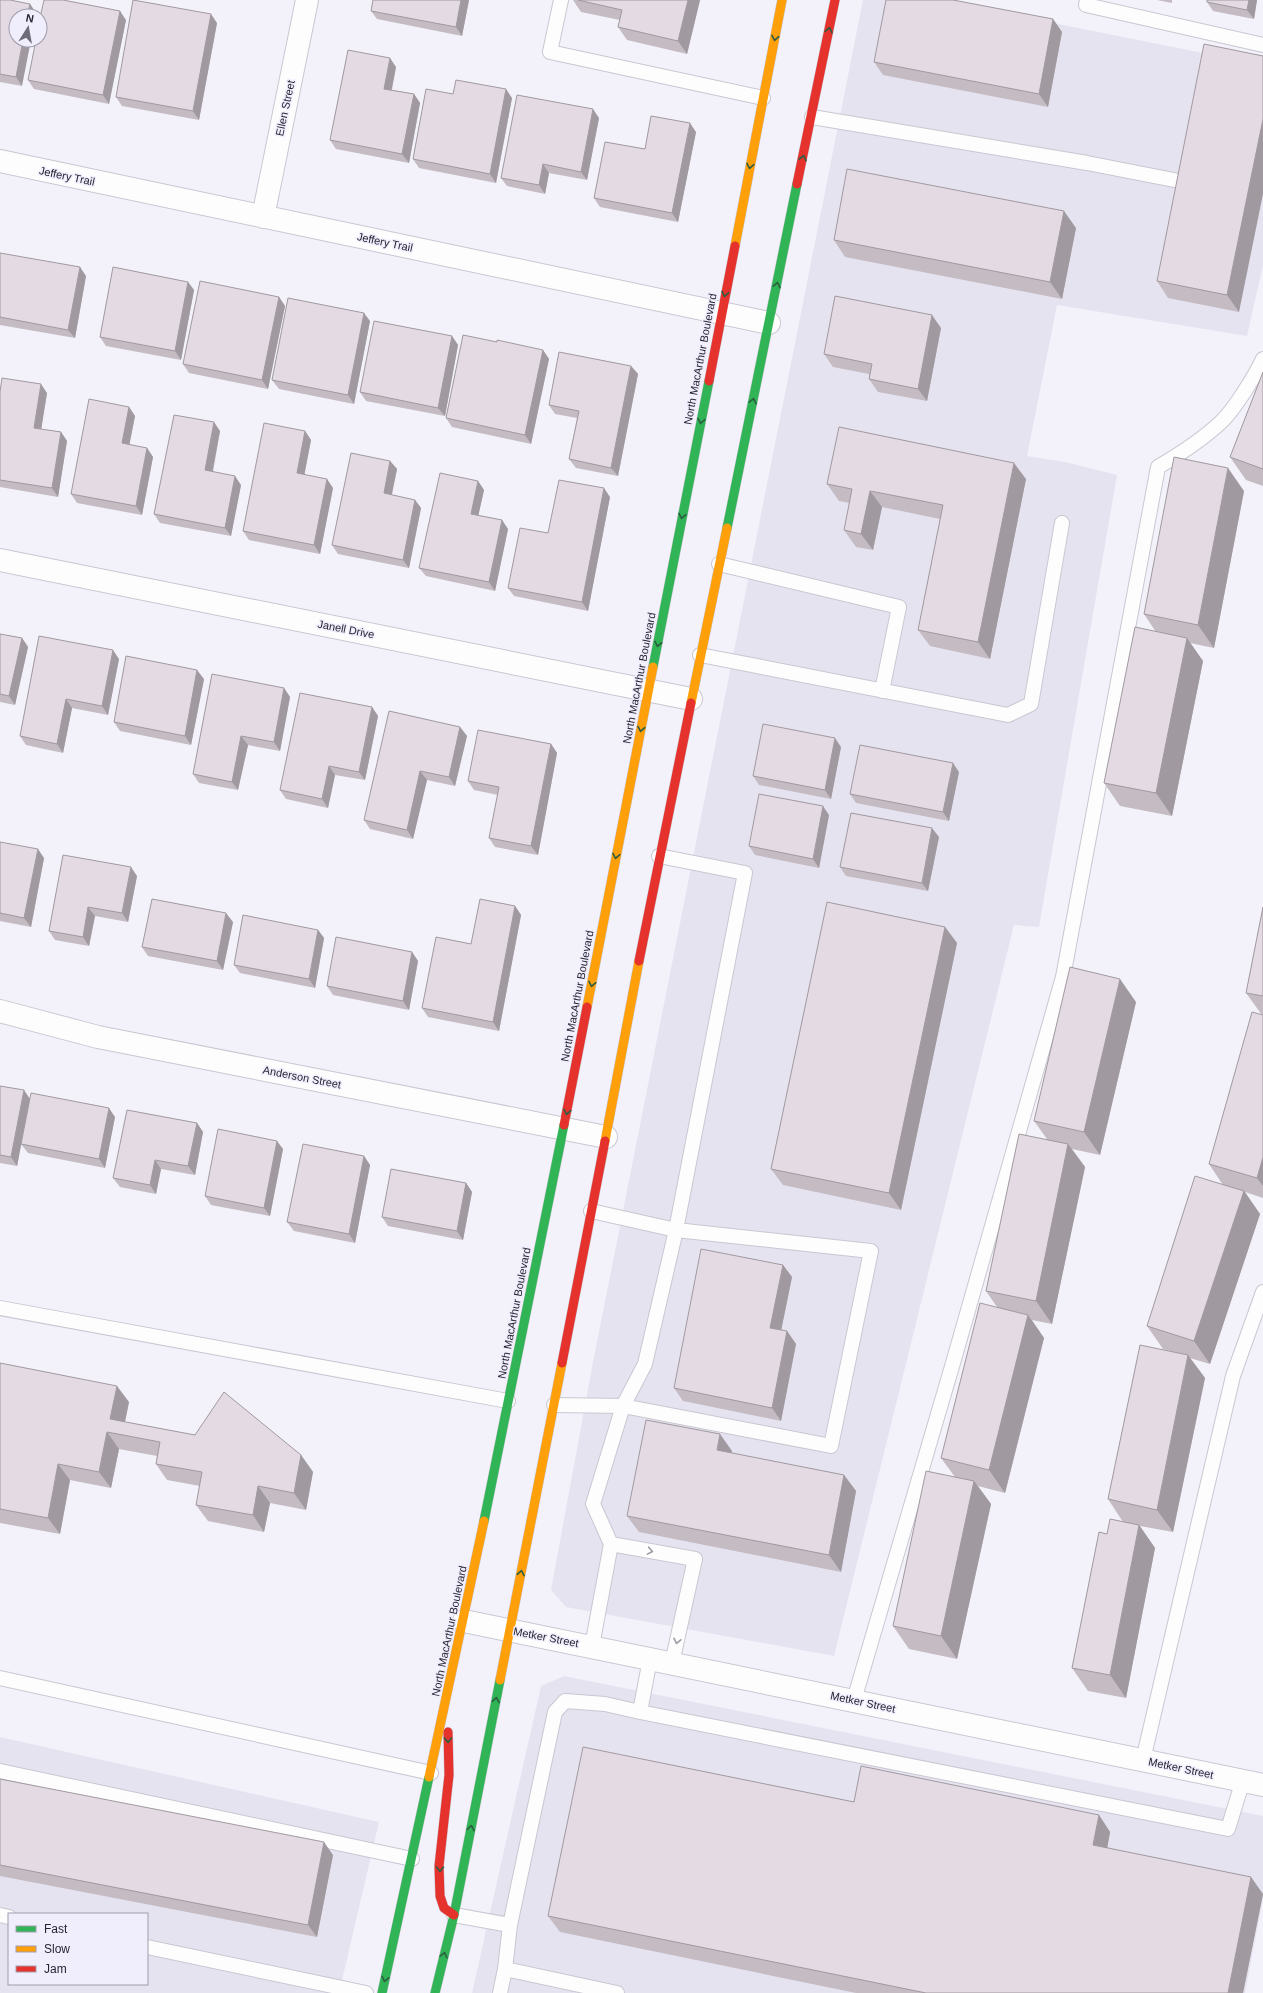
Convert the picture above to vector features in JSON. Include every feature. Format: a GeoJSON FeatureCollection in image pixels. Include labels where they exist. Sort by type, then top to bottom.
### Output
{"type":"FeatureCollection","features":[{"type":"Feature","properties":{"kind":"main road","name":"North MacArthur Boulevard"},"geometry":{"type":"LineString","coordinates":[[382,1993],[464,1621],[564,1128],[782,0]]}},
{"type":"Feature","properties":{"kind":"main road"},"geometry":{"type":"LineString","coordinates":[[435,1993],[454,1915],[606,1137],[659,856],[835,0]]}},
{"type":"Feature","properties":{"kind":"main road"},"geometry":{"type":"LineString","coordinates":[[447,1701],[450,1775],[439,1866],[440,1896],[444,1908],[454,1915]]}},
{"type":"Feature","properties":{"kind":"street","name":"Ellen Street"},"geometry":{"type":"LineString","coordinates":[[263,217],[307,0]]}},
{"type":"Feature","properties":{"kind":"street","name":"Jeffery Trail"},"geometry":{"type":"LineString","coordinates":[[0,162],[769,323]]}},
{"type":"Feature","properties":{"kind":"street","name":"Janell Drive"},"geometry":{"type":"LineString","coordinates":[[0,560],[691,699]]}},
{"type":"Feature","properties":{"kind":"street","name":"Anderson Street"},"geometry":{"type":"LineString","coordinates":[[0,1011],[98,1037],[606,1137]]}},
{"type":"Feature","properties":{"kind":"street","name":"Metker Street"},"geometry":{"type":"LineString","coordinates":[[464,1621],[592,1646],[1253,1783]]}},
{"type":"Feature","properties":{"kind":"lane"},"geometry":{"type":"LineString","coordinates":[[561,0],[550,52],[763,98]]}},
{"type":"Feature","properties":{"kind":"lane"},"geometry":{"type":"LineString","coordinates":[[1087,0],[1086,6],[1263,45]]}},
{"type":"Feature","properties":{"kind":"lane"},"geometry":{"type":"LineString","coordinates":[[812,117],[1174,180]]}},
{"type":"Feature","properties":{"kind":"lane"},"geometry":{"type":"LineString","coordinates":[[854,1700],[953,1364],[1063,977],[1158,467],[1183,452],[1221,422],[1256,374],[1263,359]]}},
{"type":"Feature","properties":{"kind":"lane"},"geometry":{"type":"LineString","coordinates":[[700,655],[1008,715],[1031,704],[1062,522]]}},
{"type":"Feature","properties":{"kind":"lane"},"geometry":{"type":"LineString","coordinates":[[719,564],[899,607],[882,691]]}},
{"type":"Feature","properties":{"kind":"lane"},"geometry":{"type":"LineString","coordinates":[[592,1646],[611,1544],[593,1504],[623,1406],[645,1364],[676,1230],[745,874],[659,856]]}},
{"type":"Feature","properties":{"kind":"lane"},"geometry":{"type":"LineString","coordinates":[[554,1405],[623,1406],[831,1446],[871,1252],[676,1230],[591,1212]]}},
{"type":"Feature","properties":{"kind":"lane"},"geometry":{"type":"LineString","coordinates":[[1143,1760],[1233,1376],[1263,1292]]}},
{"type":"Feature","properties":{"kind":"lane"},"geometry":{"type":"LineString","coordinates":[[0,1308],[508,1401]]}},
{"type":"Feature","properties":{"kind":"lane"},"geometry":{"type":"LineString","coordinates":[[611,1544],[695,1559],[672,1663]]}},
{"type":"Feature","properties":{"kind":"lane"},"geometry":{"type":"LineString","coordinates":[[640,1712],[650,1659]]}},
{"type":"Feature","properties":{"kind":"lane"},"geometry":{"type":"LineString","coordinates":[[0,1678],[431,1773]]}},
{"type":"Feature","properties":{"kind":"lane"},"geometry":{"type":"LineString","coordinates":[[500,1993],[505,1969],[510,1925],[555,1712],[565,1701],[605,1704],[1228,1829],[1253,1783]]}},
{"type":"Feature","properties":{"kind":"lane"},"geometry":{"type":"LineString","coordinates":[[0,1771],[412,1859]]}},
{"type":"Feature","properties":{"kind":"lane"},"geometry":{"type":"LineString","coordinates":[[454,1915],[510,1925]]}},
{"type":"Feature","properties":{"kind":"lane"},"geometry":{"type":"LineString","coordinates":[[148,1947],[366,1993]]}},
{"type":"Feature","properties":{"kind":"lane"},"geometry":{"type":"LineString","coordinates":[[505,1969],[617,1993]]}},
{"type":"Feature","properties":{"kind":"shaded area"},"geometry":{"type":"Polygon","coordinates":[[[863,0],[939,0],[1263,65],[1263,265],[1247,336],[1057,305],[1027,456],[1065,462],[1117,475],[1039,927],[1014,925],[834,1656],[566,1607],[551,1590],[593,1362],[863,0]]]}},
{"type":"Feature","properties":{"kind":"shaded area"},"geometry":{"type":"Polygon","coordinates":[[[564,1676],[1263,1816],[1263,1899],[1245,1993],[472,1993],[541,1686],[564,1676]]]}},
{"type":"Feature","properties":{"kind":"shaded area"},"geometry":{"type":"Polygon","coordinates":[[[0,1737],[379,1822],[339,1993],[0,1993],[0,1737]]]}},
{"type":"Feature","properties":{"kind":"building"},"geometry":{"type":"Polygon","coordinates":[[[0,0],[10,0],[30,4],[29,8],[8,8],[8,48],[21,48],[16,77],[0,74],[0,0]]]}},
{"type":"Feature","properties":{"kind":"building"},"geometry":{"type":"Polygon","coordinates":[[[44,0],[63,0],[120,11],[103,95],[28,80],[34,48],[48,48],[48,8],[42,8],[44,0]]]}},
{"type":"Feature","properties":{"kind":"building"},"geometry":{"type":"Polygon","coordinates":[[[133,0],[211,14],[193,111],[116,97],[133,0]]]}},
{"type":"Feature","properties":{"kind":"building"},"geometry":{"type":"Polygon","coordinates":[[[373,0],[461,0],[456,27],[371,11],[373,0]]]}},
{"type":"Feature","properties":{"kind":"building"},"geometry":{"type":"Polygon","coordinates":[[[578,0],[688,0],[678,41],[618,27],[622,10],[578,0]]]}},
{"type":"Feature","properties":{"kind":"building"},"geometry":{"type":"Polygon","coordinates":[[[886,0],[953,0],[1053,19],[1039,94],[874,62],[886,0]]]}},
{"type":"Feature","properties":{"kind":"building"},"geometry":{"type":"Polygon","coordinates":[[[1207,0],[1249,0],[1247,10],[1207,2],[1207,0]]]}},
{"type":"Feature","properties":{"kind":"building"},"geometry":{"type":"Polygon","coordinates":[[[1204,44],[1263,56],[1263,119],[1227,295],[1157,281],[1204,44]]]}},
{"type":"Feature","properties":{"kind":"building"},"geometry":{"type":"Polygon","coordinates":[[[348,50],[390,58],[384,89],[414,94],[402,154],[330,140],[348,50]]]}},
{"type":"Feature","properties":{"kind":"building"},"geometry":{"type":"Polygon","coordinates":[[[456,80],[506,89],[490,174],[413,159],[426,89],[453,94],[456,80]]]}},
{"type":"Feature","properties":{"kind":"building"},"geometry":{"type":"Polygon","coordinates":[[[517,95],[593,109],[581,172],[543,164],[539,185],[501,178],[517,95]]]}},
{"type":"Feature","properties":{"kind":"building"},"geometry":{"type":"Polygon","coordinates":[[[651,116],[690,123],[672,213],[594,198],[605,142],[645,149],[651,116]]]}},
{"type":"Feature","properties":{"kind":"building"},"geometry":{"type":"Polygon","coordinates":[[[847,169],[1064,211],[1050,282],[834,240],[847,169]]]}},
{"type":"Feature","properties":{"kind":"building"},"geometry":{"type":"Polygon","coordinates":[[[0,253],[80,267],[68,330],[0,317],[0,253]]]}},
{"type":"Feature","properties":{"kind":"building"},"geometry":{"type":"Polygon","coordinates":[[[113,267],[188,282],[175,351],[100,337],[113,267]]]}},
{"type":"Feature","properties":{"kind":"building"},"geometry":{"type":"Polygon","coordinates":[[[200,281],[279,297],[262,380],[183,364],[200,281]]]}},
{"type":"Feature","properties":{"kind":"building"},"geometry":{"type":"Polygon","coordinates":[[[835,296],[932,315],[918,389],[869,379],[872,364],[824,354],[835,296]]]}},
{"type":"Feature","properties":{"kind":"building"},"geometry":{"type":"Polygon","coordinates":[[[288,298],[364,313],[348,395],[272,380],[288,298]]]}},
{"type":"Feature","properties":{"kind":"building"},"geometry":{"type":"Polygon","coordinates":[[[374,321],[452,336],[438,408],[360,392],[374,321]]]}},
{"type":"Feature","properties":{"kind":"building"},"geometry":{"type":"Polygon","coordinates":[[[463,335],[497,342],[497,340],[543,350],[525,435],[446,418],[463,335]]]}},
{"type":"Feature","properties":{"kind":"building"},"geometry":{"type":"Polygon","coordinates":[[[559,352],[631,366],[611,468],[569,459],[579,411],[549,405],[559,352]]]}},
{"type":"Feature","properties":{"kind":"building"},"geometry":{"type":"Polygon","coordinates":[[[1263,372],[1263,469],[1230,457],[1263,372]]]}},
{"type":"Feature","properties":{"kind":"building"},"geometry":{"type":"Polygon","coordinates":[[[2,378],[41,384],[34,428],[61,432],[52,488],[0,480],[0,392],[2,378]]]}},
{"type":"Feature","properties":{"kind":"building"},"geometry":{"type":"Polygon","coordinates":[[[89,399],[129,407],[122,443],[147,448],[136,506],[71,494],[89,399]]]}},
{"type":"Feature","properties":{"kind":"building"},"geometry":{"type":"Polygon","coordinates":[[[174,415],[214,422],[205,470],[235,476],[225,528],[154,514],[174,415]]]}},
{"type":"Feature","properties":{"kind":"building"},"geometry":{"type":"Polygon","coordinates":[[[264,423],[305,431],[297,473],[327,479],[314,545],[243,531],[264,423]]]}},
{"type":"Feature","properties":{"kind":"building"},"geometry":{"type":"Polygon","coordinates":[[[839,427],[1014,463],[978,642],[918,630],[943,505],[870,491],[861,534],[844,530],[852,489],[827,484],[839,427]]]}},
{"type":"Feature","properties":{"kind":"building"},"geometry":{"type":"Polygon","coordinates":[[[351,453],[390,461],[384,493],[415,500],[403,560],[332,545],[351,453]]]}},
{"type":"Feature","properties":{"kind":"building"},"geometry":{"type":"Polygon","coordinates":[[[1174,457],[1228,468],[1198,625],[1144,614],[1174,457]]]}},
{"type":"Feature","properties":{"kind":"building"},"geometry":{"type":"Polygon","coordinates":[[[440,473],[478,481],[471,514],[502,520],[489,582],[419,568],[440,473]]]}},
{"type":"Feature","properties":{"kind":"building"},"geometry":{"type":"Polygon","coordinates":[[[559,480],[604,488],[582,602],[508,588],[520,528],[548,533],[559,480]]]}},
{"type":"Feature","properties":{"kind":"building"},"geometry":{"type":"Polygon","coordinates":[[[1135,627],[1187,638],[1156,793],[1104,783],[1135,627]]]}},
{"type":"Feature","properties":{"kind":"building"},"geometry":{"type":"Polygon","coordinates":[[[0,634],[22,638],[9,696],[0,694],[0,634]]]}},
{"type":"Feature","properties":{"kind":"building"},"geometry":{"type":"Polygon","coordinates":[[[39,636],[113,650],[102,706],[66,699],[57,744],[20,736],[39,636]]]}},
{"type":"Feature","properties":{"kind":"building"},"geometry":{"type":"Polygon","coordinates":[[[126,656],[197,670],[185,736],[114,722],[126,656]]]}},
{"type":"Feature","properties":{"kind":"building"},"geometry":{"type":"Polygon","coordinates":[[[212,674],[284,688],[274,742],[241,736],[232,782],[193,774],[212,674]]]}},
{"type":"Feature","properties":{"kind":"building"},"geometry":{"type":"Polygon","coordinates":[[[300,693],[372,707],[359,772],[329,766],[322,799],[280,790],[300,693]]]}},
{"type":"Feature","properties":{"kind":"building"},"geometry":{"type":"Polygon","coordinates":[[[389,711],[460,727],[449,777],[420,771],[407,830],[364,820],[389,711]]]}},
{"type":"Feature","properties":{"kind":"building"},"geometry":{"type":"Polygon","coordinates":[[[763,724],[835,738],[825,790],[753,776],[763,724]]]}},
{"type":"Feature","properties":{"kind":"building"},"geometry":{"type":"Polygon","coordinates":[[[478,730],[551,744],[531,846],[489,838],[499,787],[468,781],[478,730]]]}},
{"type":"Feature","properties":{"kind":"building"},"geometry":{"type":"Polygon","coordinates":[[[860,745],[953,763],[943,812],[850,794],[860,745]]]}},
{"type":"Feature","properties":{"kind":"building"},"geometry":{"type":"Polygon","coordinates":[[[759,794],[823,806],[813,859],[749,846],[759,794]]]}},
{"type":"Feature","properties":{"kind":"building"},"geometry":{"type":"Polygon","coordinates":[[[851,813],[932,828],[922,883],[840,867],[851,813]]]}},
{"type":"Feature","properties":{"kind":"building"},"geometry":{"type":"Polygon","coordinates":[[[0,842],[38,849],[24,918],[0,913],[0,842]]]}},
{"type":"Feature","properties":{"kind":"building"},"geometry":{"type":"Polygon","coordinates":[[[63,855],[131,867],[122,913],[88,907],[83,937],[49,931],[63,855]]]}},
{"type":"Feature","properties":{"kind":"building"},"geometry":{"type":"Polygon","coordinates":[[[152,899],[226,913],[217,961],[142,947],[152,899]]]}},
{"type":"Feature","properties":{"kind":"building"},"geometry":{"type":"Polygon","coordinates":[[[480,899],[515,906],[493,1022],[422,1008],[436,937],[471,944],[480,899]]]}},
{"type":"Feature","properties":{"kind":"building"},"geometry":{"type":"Polygon","coordinates":[[[827,902],[945,927],[889,1193],[771,1169],[827,902]]]}},
{"type":"Feature","properties":{"kind":"building"},"geometry":{"type":"Polygon","coordinates":[[[1263,907],[1263,996],[1246,993],[1263,907]]]}},
{"type":"Feature","properties":{"kind":"building"},"geometry":{"type":"Polygon","coordinates":[[[243,915],[318,930],[309,979],[234,965],[243,915]]]}},
{"type":"Feature","properties":{"kind":"building"},"geometry":{"type":"Polygon","coordinates":[[[336,937],[412,952],[403,1001],[327,986],[336,937]]]}},
{"type":"Feature","properties":{"kind":"building"},"geometry":{"type":"Polygon","coordinates":[[[1070,967],[1120,979],[1084,1132],[1034,1121],[1070,967]]]}},
{"type":"Feature","properties":{"kind":"building"},"geometry":{"type":"Polygon","coordinates":[[[1252,1012],[1263,1015],[1263,1157],[1257,1178],[1209,1164],[1252,1012]]]}},
{"type":"Feature","properties":{"kind":"building"},"geometry":{"type":"Polygon","coordinates":[[[0,1086],[24,1090],[11,1157],[0,1155],[0,1086]]]}},
{"type":"Feature","properties":{"kind":"building"},"geometry":{"type":"Polygon","coordinates":[[[31,1093],[109,1108],[99,1159],[21,1144],[31,1093]]]}},
{"type":"Feature","properties":{"kind":"building"},"geometry":{"type":"Polygon","coordinates":[[[127,1110],[197,1123],[188,1166],[155,1160],[150,1185],[113,1178],[127,1110]]]}},
{"type":"Feature","properties":{"kind":"building"},"geometry":{"type":"Polygon","coordinates":[[[218,1129],[277,1141],[264,1208],[205,1196],[218,1129]]]}},
{"type":"Feature","properties":{"kind":"building"},"geometry":{"type":"Polygon","coordinates":[[[1019,1134],[1068,1144],[1036,1301],[986,1291],[1019,1134]]]}},
{"type":"Feature","properties":{"kind":"building"},"geometry":{"type":"Polygon","coordinates":[[[303,1144],[364,1156],[349,1234],[287,1222],[303,1144]]]}},
{"type":"Feature","properties":{"kind":"building"},"geometry":{"type":"Polygon","coordinates":[[[391,1169],[466,1183],[457,1231],[382,1217],[391,1169]]]}},
{"type":"Feature","properties":{"kind":"building"},"geometry":{"type":"Polygon","coordinates":[[[1195,1176],[1244,1191],[1194,1341],[1147,1326],[1195,1176]]]}},
{"type":"Feature","properties":{"kind":"building"},"geometry":{"type":"Polygon","coordinates":[[[701,1249],[783,1265],[770,1328],[787,1331],[772,1408],[674,1388],[701,1249]]]}},
{"type":"Feature","properties":{"kind":"building"},"geometry":{"type":"Polygon","coordinates":[[[980,1303],[1028,1315],[989,1470],[941,1458],[980,1303]]]}},
{"type":"Feature","properties":{"kind":"building"},"geometry":{"type":"Polygon","coordinates":[[[1140,1345],[1188,1355],[1157,1510],[1108,1499],[1140,1345]]]}},
{"type":"Feature","properties":{"kind":"building"},"geometry":{"type":"Polygon","coordinates":[[[0,1363],[117,1386],[110,1419],[195,1435],[224,1392],[301,1455],[294,1493],[258,1486],[253,1515],[196,1505],[202,1472],[156,1464],[160,1442],[107,1432],[99,1472],[58,1464],[48,1518],[0,1509],[0,1363]]]}},
{"type":"Feature","properties":{"kind":"building"},"geometry":{"type":"Polygon","coordinates":[[[646,1420],[720,1434],[717,1450],[844,1475],[829,1555],[627,1516],[646,1420]]]}},
{"type":"Feature","properties":{"kind":"building"},"geometry":{"type":"Polygon","coordinates":[[[926,1471],[974,1481],[941,1636],[893,1626],[926,1471]]]}},
{"type":"Feature","properties":{"kind":"building"},"geometry":{"type":"Polygon","coordinates":[[[1110,1519],[1139,1525],[1110,1675],[1072,1668],[1099,1532],[1107,1534],[1110,1519]]]}},
{"type":"Feature","properties":{"kind":"building"},"geometry":{"type":"Polygon","coordinates":[[[583,1747],[854,1802],[861,1766],[1099,1815],[1093,1845],[1251,1877],[1228,1993],[926,1993],[548,1916],[583,1747]]]}},
{"type":"Feature","properties":{"kind":"building"},"geometry":{"type":"Polygon","coordinates":[[[0,1779],[324,1842],[308,1925],[0,1865],[0,1779]]]}},
{"type":"Feature","properties":{"kind":"traffic: fast"},"geometry":{"type":"LineString","coordinates":[[727,528],[797,184]]}},
{"type":"Feature","properties":{"kind":"traffic: fast"},"geometry":{"type":"LineString","coordinates":[[653,667],[709,381]]}},
{"type":"Feature","properties":{"kind":"traffic: fast"},"geometry":{"type":"LineString","coordinates":[[484,1521],[564,1125]]}},
{"type":"Feature","properties":{"kind":"traffic: fast"},"geometry":{"type":"LineString","coordinates":[[435,1993],[454,1915],[500,1680]]}},
{"type":"Feature","properties":{"kind":"traffic: fast"},"geometry":{"type":"LineString","coordinates":[[382,1993],[429,1777]]}},
{"type":"Feature","properties":{"kind":"traffic: slow"},"geometry":{"type":"LineString","coordinates":[[735,246],[782,0]]}},
{"type":"Feature","properties":{"kind":"traffic: slow"},"geometry":{"type":"LineString","coordinates":[[691,703],[727,528]]}},
{"type":"Feature","properties":{"kind":"traffic: slow"},"geometry":{"type":"LineString","coordinates":[[587,1007],[653,667]]}},
{"type":"Feature","properties":{"kind":"traffic: slow"},"geometry":{"type":"LineString","coordinates":[[605,1141],[639,961]]}},
{"type":"Feature","properties":{"kind":"traffic: slow"},"geometry":{"type":"LineString","coordinates":[[500,1680],[562,1363]]}},
{"type":"Feature","properties":{"kind":"traffic: slow"},"geometry":{"type":"LineString","coordinates":[[429,1777],[484,1521]]}},
{"type":"Feature","properties":{"kind":"traffic: jam"},"geometry":{"type":"LineString","coordinates":[[797,184],[835,0]]}},
{"type":"Feature","properties":{"kind":"traffic: jam"},"geometry":{"type":"LineString","coordinates":[[709,381],[735,246]]}},
{"type":"Feature","properties":{"kind":"traffic: jam"},"geometry":{"type":"LineString","coordinates":[[639,961],[691,703]]}},
{"type":"Feature","properties":{"kind":"traffic: jam"},"geometry":{"type":"LineString","coordinates":[[564,1125],[587,1007]]}},
{"type":"Feature","properties":{"kind":"traffic: jam"},"geometry":{"type":"LineString","coordinates":[[562,1363],[605,1141]]}},
{"type":"Feature","properties":{"kind":"traffic: jam"},"geometry":{"type":"LineString","coordinates":[[448,1732],[449,1775],[439,1866],[440,1896],[444,1908],[454,1915]]}}]}
